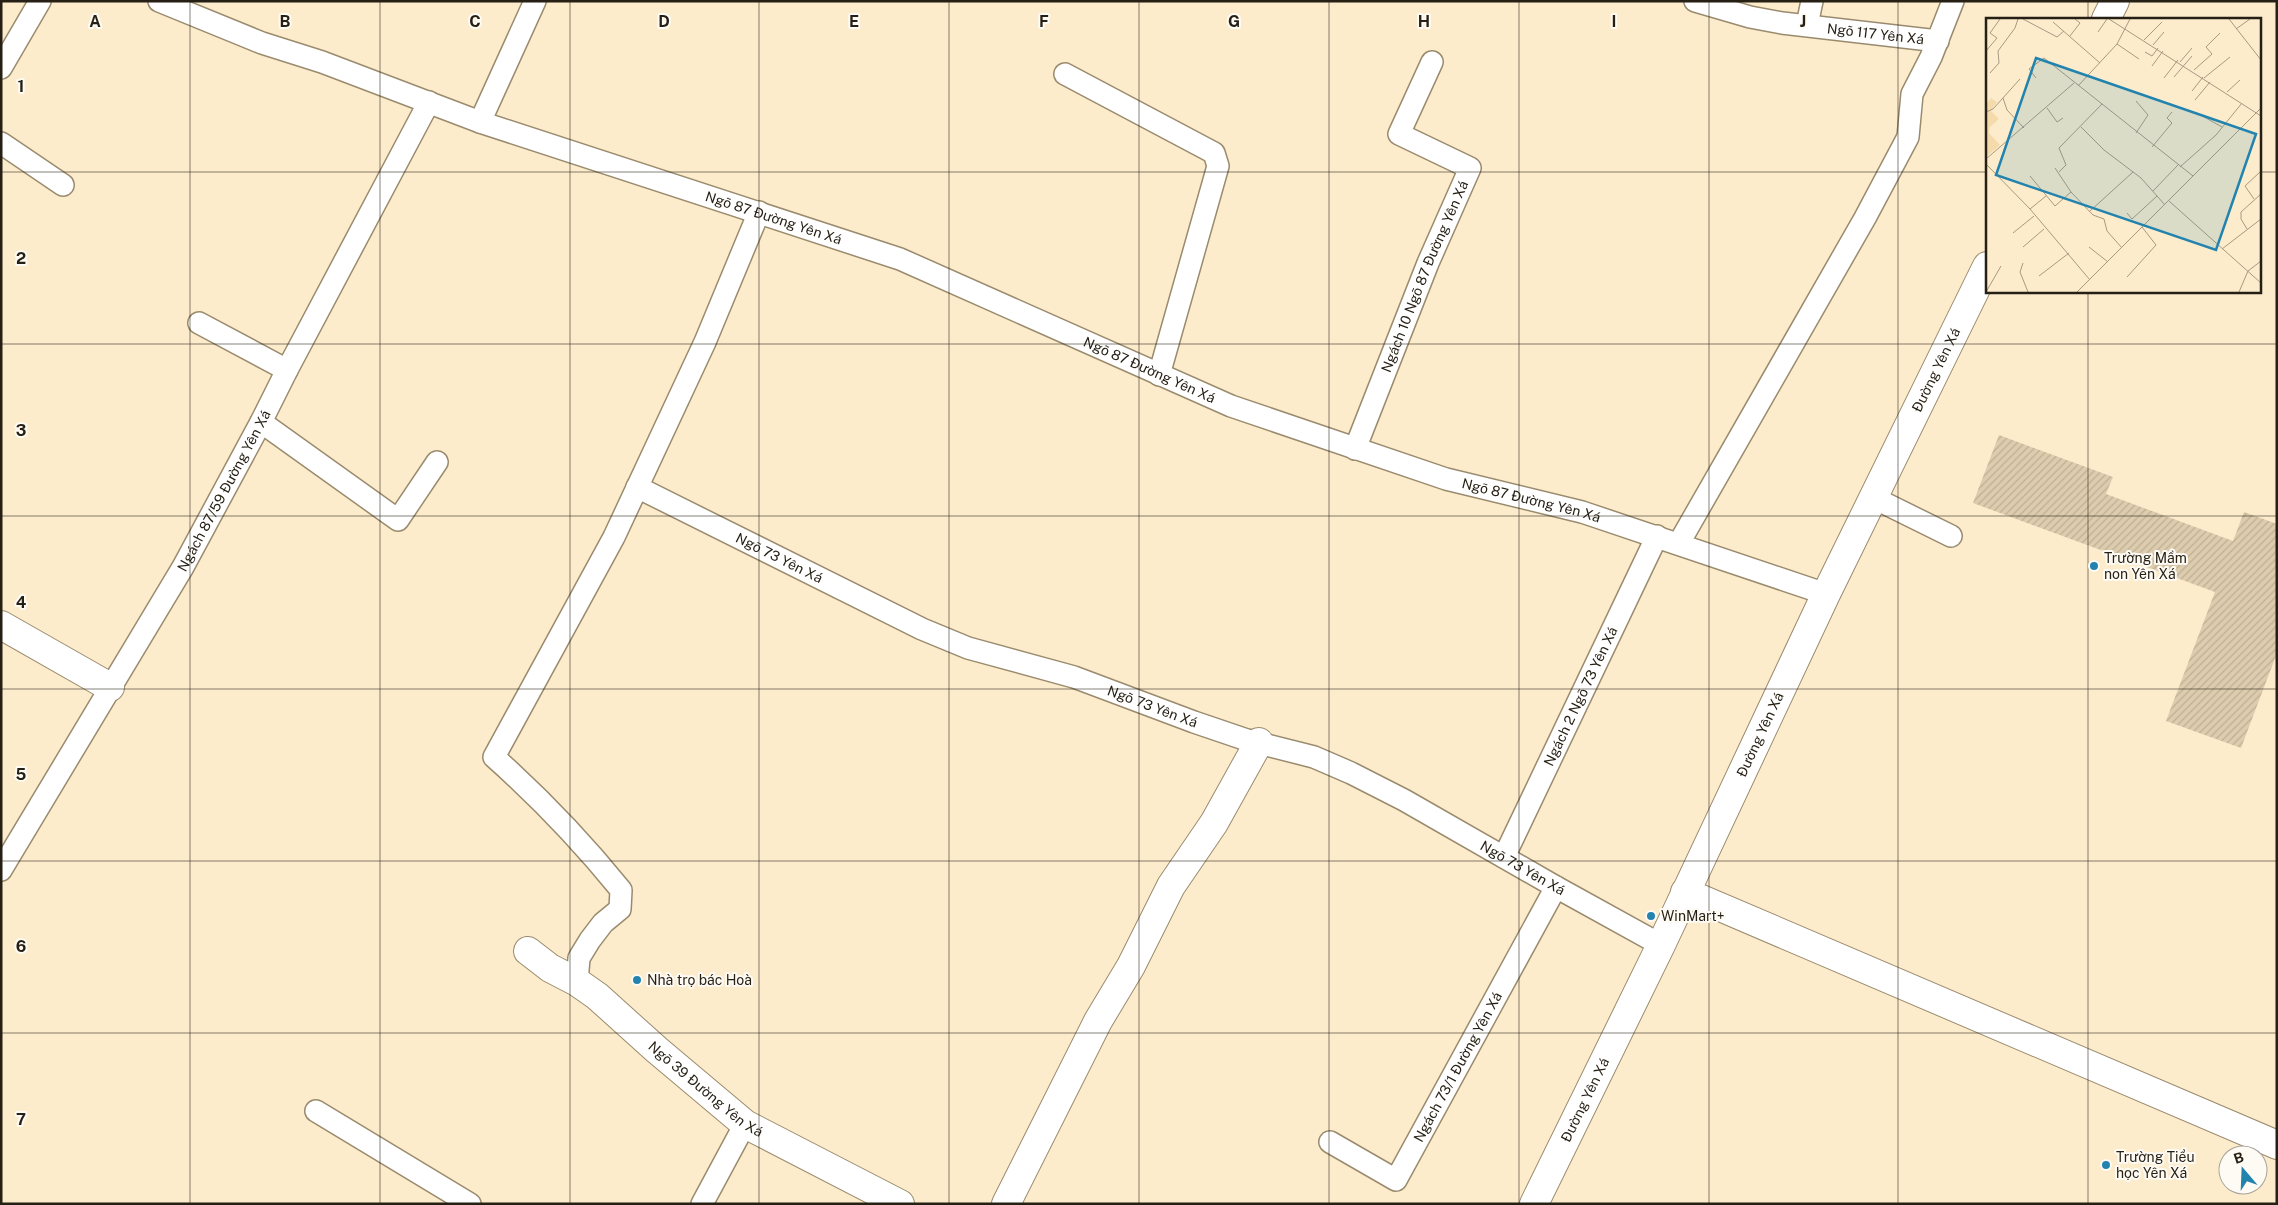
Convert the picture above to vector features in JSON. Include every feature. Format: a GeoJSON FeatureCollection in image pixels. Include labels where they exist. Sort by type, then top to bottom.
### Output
{"type":"FeatureCollection","features":[{"type":"Feature","properties":{"kind":"street"},"geometry":{"type":"LineString","coordinates":[[2106,18],[2115,1]]}},
{"type":"Feature","properties":{"kind":"street","name":"Đường Yên Xá"},"geometry":{"type":"LineString","coordinates":[[1534,1204],[1661,945],[1826,594],[1986,268]]}},
{"type":"Feature","properties":{"kind":"street"},"geometry":{"type":"LineString","coordinates":[[1,625],[110,688]]}},
{"type":"Feature","properties":{"kind":"street"},"geometry":{"type":"LineString","coordinates":[[1006,1204],[1084,1048],[1131,966],[1171,886],[1214,823],[1259,742]]}},
{"type":"Feature","properties":{"kind":"street"},"geometry":{"type":"LineString","coordinates":[[1685,892],[2277,1145]]}},
{"type":"Feature","properties":{"kind":"street","name":"Ngõ 39 Đường Yên Xá"},"geometry":{"type":"LineString","coordinates":[[528,951],[550,968],[577,982],[597,996],[657,1050],[745,1124],[900,1204]]}},
{"type":"Feature","properties":{"kind":"lane"},"geometry":{"type":"LineString","coordinates":[[1,68],[40,1]]}},
{"type":"Feature","properties":{"kind":"lane","name":"Ngõ 87 Đường Yên Xá"},"geometry":{"type":"LineString","coordinates":[[159,1],[262,43],[322,62],[480,122],[900,258],[1231,406],[1446,479],[1582,512],[1679,543],[1826,594]]}},
{"type":"Feature","properties":{"kind":"lane"},"geometry":{"type":"LineString","coordinates":[[480,122],[535,1]]}},
{"type":"Feature","properties":{"kind":"lane","name":"Ngõ 117 Yên Xá"},"geometry":{"type":"LineString","coordinates":[[1695,1],[1750,17],[1838,30],[1938,41]]}},
{"type":"Feature","properties":{"kind":"lane"},"geometry":{"type":"LineString","coordinates":[[1807,25],[1812,1]]}},
{"type":"Feature","properties":{"kind":"lane"},"geometry":{"type":"LineString","coordinates":[[1679,543],[1866,218],[1904,145],[1908,137],[1912,94],[1938,41],[1953,1]]}},
{"type":"Feature","properties":{"kind":"lane","name":"Ngách 10 Ngõ 87 Đường Yên Xá"},"geometry":{"type":"LineString","coordinates":[[1355,449],[1428,263],[1470,168],[1398,134],[1432,62]]}},
{"type":"Feature","properties":{"kind":"lane"},"geometry":{"type":"LineString","coordinates":[[1065,74],[1214,153],[1218,166],[1159,374]]}},
{"type":"Feature","properties":{"kind":"lane","name":"Ngách 87/59 Đường Yên Xá"},"geometry":{"type":"LineString","coordinates":[[1,870],[183,567],[262,422],[287,370],[429,102]]}},
{"type":"Feature","properties":{"kind":"lane"},"geometry":{"type":"LineString","coordinates":[[1,143],[63,185]]}},
{"type":"Feature","properties":{"kind":"lane"},"geometry":{"type":"LineString","coordinates":[[577,982],[579,958],[603,923],[620,909],[620,890],[582,844],[536,794],[494,757],[614,538],[705,342],[759,212]]}},
{"type":"Feature","properties":{"kind":"lane"},"geometry":{"type":"LineString","coordinates":[[199,323],[287,370]]}},
{"type":"Feature","properties":{"kind":"lane"},"geometry":{"type":"LineString","coordinates":[[262,422],[398,520],[437,462]]}},
{"type":"Feature","properties":{"kind":"lane","name":"Ngõ 73 Yên Xá"},"geometry":{"type":"LineString","coordinates":[[637,486],[922,629],[968,648],[1074,677],[1194,722],[1314,757],[1351,773],[1404,800],[1556,888],[1661,945]]}},
{"type":"Feature","properties":{"kind":"lane"},"geometry":{"type":"LineString","coordinates":[[1874,498],[1951,536]]}},
{"type":"Feature","properties":{"kind":"lane","name":"Ngách 2 Ngõ 73 Yên Xá"},"geometry":{"type":"LineString","coordinates":[[1504,857],[1657,536]]}},
{"type":"Feature","properties":{"kind":"lane","name":"Ngách 73/1 Đường Yên Xá"},"geometry":{"type":"LineString","coordinates":[[1330,1142],[1396,1180],[1556,888]]}},
{"type":"Feature","properties":{"kind":"lane"},"geometry":{"type":"LineString","coordinates":[[316,1111],[470,1204]]}},
{"type":"Feature","properties":{"kind":"lane"},"geometry":{"type":"LineString","coordinates":[[702,1204],[745,1124]]}},
{"type":"Feature","properties":{"kind":"building"},"geometry":{"type":"Polygon","coordinates":[[[1999,435],[2113,477],[2106,494],[2233,541],[2244,512],[2277,524],[2277,653],[2241,748],[2166,721],[2215,592],[1973,503],[1999,435]]]}},
{"type":"Feature","properties":{"kind":"place","name":"Trường Mầm non Yên Xá"},"geometry":{"type":"Point","coordinates":[2094,566]}},
{"type":"Feature","properties":{"kind":"place","name":"WinMart+"},"geometry":{"type":"Point","coordinates":[1651,916]}},
{"type":"Feature","properties":{"kind":"place","name":"Nhà trọ bác Hoà"},"geometry":{"type":"Point","coordinates":[637,980]}},
{"type":"Feature","properties":{"kind":"place","name":"Trường Tiểu học Yên Xá"},"geometry":{"type":"Point","coordinates":[2106,1165]}}]}
